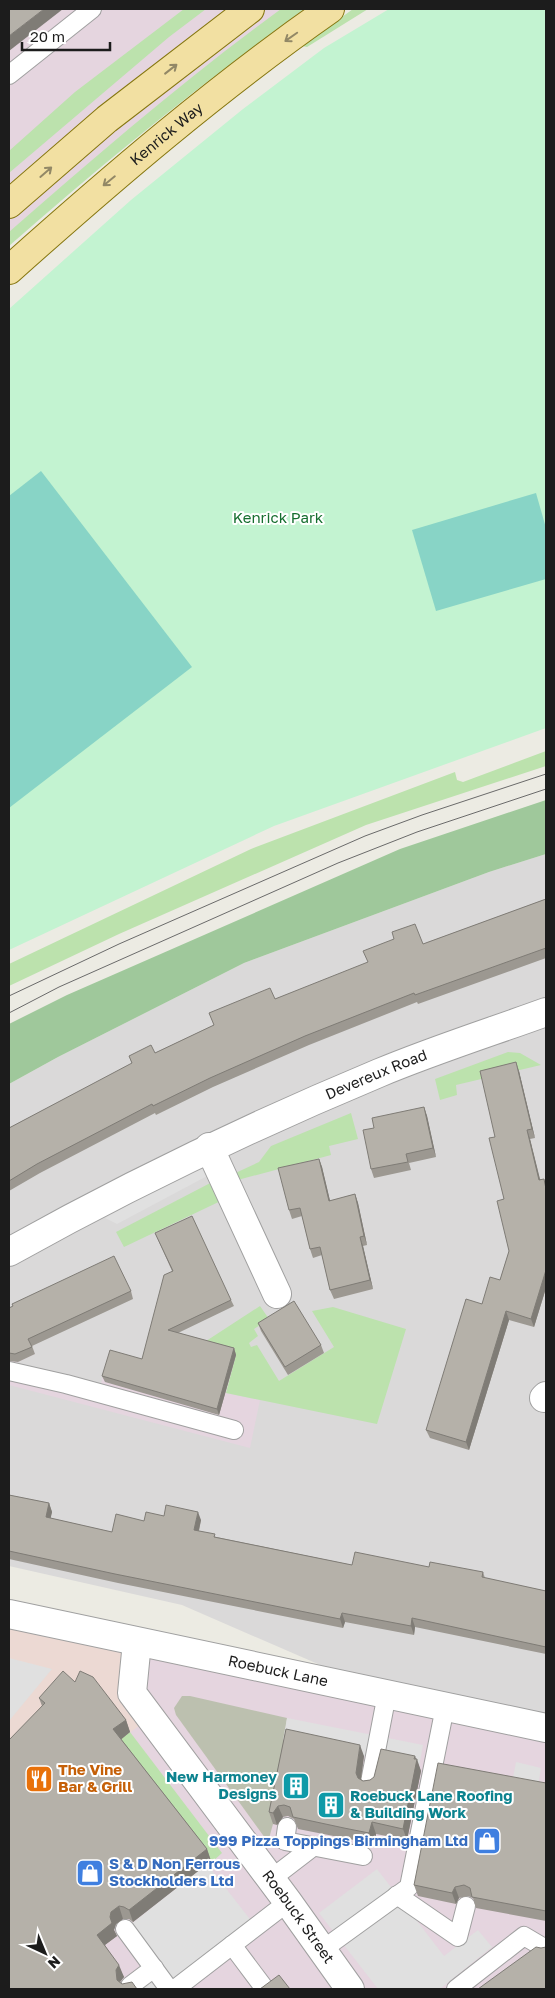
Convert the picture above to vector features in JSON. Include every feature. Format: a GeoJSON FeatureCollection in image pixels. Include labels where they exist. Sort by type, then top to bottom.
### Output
{"type":"FeatureCollection","features":[{"type":"Feature","properties":{"kind":"main road"},"geometry":{"type":"LineString","coordinates":[[9,204],[107,119],[250,9]]}},
{"type":"Feature","properties":{"kind":"main road","name":"Kenrick Way"},"geometry":{"type":"LineString","coordinates":[[9,270],[104,185],[270,51],[330,9]]}},
{"type":"Feature","properties":{"kind":"street","name":"Devereux Road"},"geometry":{"type":"LineString","coordinates":[[9,1252],[86,1209],[209,1147],[381,1072],[546,1012]]}},
{"type":"Feature","properties":{"kind":"street"},"geometry":{"type":"LineString","coordinates":[[209,1147],[277,1294]]}},
{"type":"Feature","properties":{"kind":"street","name":"Roebuck Lane"},"geometry":{"type":"LineString","coordinates":[[9,1614],[546,1728]]}},
{"type":"Feature","properties":{"kind":"street","name":"Roebuck Street"},"geometry":{"type":"LineString","coordinates":[[137,1642],[132,1693],[288,1902],[350,1989]]}},
{"type":"Feature","properties":{"kind":"lane"},"geometry":{"type":"LineString","coordinates":[[9,75],[92,9]]}},
{"type":"Feature","properties":{"kind":"lane"},"geometry":{"type":"LineString","coordinates":[[9,1371],[66,1384],[234,1430]]}},
{"type":"Feature","properties":{"kind":"lane"},"geometry":{"type":"LineString","coordinates":[[370,1782],[387,1694]]}},
{"type":"Feature","properties":{"kind":"lane"},"geometry":{"type":"LineString","coordinates":[[322,1950],[409,1887],[422,1846],[445,1706]]}},
{"type":"Feature","properties":{"kind":"lane"},"geometry":{"type":"LineString","coordinates":[[287,1827],[285,1841],[363,1856]]}},
{"type":"Feature","properties":{"kind":"lane"},"geometry":{"type":"LineString","coordinates":[[271,1880],[314,1846]]}},
{"type":"Feature","properties":{"kind":"lane"},"geometry":{"type":"LineString","coordinates":[[397,1895],[458,1937],[466,1906]]}},
{"type":"Feature","properties":{"kind":"lane"},"geometry":{"type":"LineString","coordinates":[[175,1989],[288,1902]]}},
{"type":"Feature","properties":{"kind":"lane"},"geometry":{"type":"LineString","coordinates":[[125,1928],[169,1989]]}},
{"type":"Feature","properties":{"kind":"lane"},"geometry":{"type":"LineString","coordinates":[[456,1989],[524,1936],[546,1949]]}},
{"type":"Feature","properties":{"kind":"lane"},"geometry":{"type":"LineString","coordinates":[[232,1945],[266,1989]]}},
{"type":"Feature","properties":{"kind":"lane"},"geometry":{"type":"LineString","coordinates":[[130,1986],[154,1968]]}},
{"type":"Feature","properties":{"kind":"shaded area"},"geometry":{"type":"Polygon","coordinates":[[[9,9],[292,9],[9,241],[9,9]]]}},
{"type":"Feature","properties":{"kind":"shaded area"},"geometry":{"type":"Polygon","coordinates":[[[41,471],[192,667],[9,808],[9,496],[41,471]]]}},
{"type":"Feature","properties":{"kind":"shaded area"},"geometry":{"type":"Polygon","coordinates":[[[536,493],[546,528],[546,579],[436,611],[412,530],[536,493]]]}},
{"type":"Feature","properties":{"kind":"shaded area"},"geometry":{"type":"Polygon","coordinates":[[[546,854],[546,1728],[387,1694],[182,1605],[9,1566],[9,1084],[58,1057],[244,963],[489,872],[546,854]]]}},
{"type":"Feature","properties":{"kind":"shaded area"},"geometry":{"type":"Polygon","coordinates":[[[205,1167],[209,1175],[117,1224],[105,1218],[147,1194],[205,1167]]]}},
{"type":"Feature","properties":{"kind":"shaded area"},"geometry":{"type":"Polygon","coordinates":[[[16,1314],[35,1354],[12,1365],[100,1388],[108,1356],[144,1365],[236,1355],[226,1393],[260,1400],[250,1448],[9,1385],[9,1317],[16,1314]]]}},
{"type":"Feature","properties":{"kind":"shaded area"},"geometry":{"type":"Polygon","coordinates":[[[9,1614],[137,1642],[150,1718],[9,1852],[9,1614]]]}},
{"type":"Feature","properties":{"kind":"shaded area"},"geometry":{"type":"Polygon","coordinates":[[[137,1642],[546,1728],[546,1989],[9,1989],[9,1852],[118,1741],[150,1718],[137,1642]]]}},
{"type":"Feature","properties":{"kind":"shaded area"},"geometry":{"type":"Polygon","coordinates":[[[9,1658],[52,1669],[9,1721],[9,1658]]]}},
{"type":"Feature","properties":{"kind":"shaded area"},"geometry":{"type":"Polygon","coordinates":[[[182,1696],[190,1696],[287,1718],[273,1824],[268,1842],[176,1715],[174,1708],[182,1696]]]}},
{"type":"Feature","properties":{"kind":"shaded area"},"geometry":{"type":"Polygon","coordinates":[[[287,1718],[423,1745],[419,1767],[283,1740],[287,1718]]]}},
{"type":"Feature","properties":{"kind":"shaded area"},"geometry":{"type":"Polygon","coordinates":[[[516,1762],[541,1768],[537,1792],[511,1787],[516,1762]]]}},
{"type":"Feature","properties":{"kind":"shaded area"},"geometry":{"type":"Polygon","coordinates":[[[207,1864],[256,1927],[175,1989],[133,1989],[154,1968],[125,1929],[207,1864]]]}},
{"type":"Feature","properties":{"kind":"shaded area"},"geometry":{"type":"Polygon","coordinates":[[[377,1869],[444,1956],[478,1930],[492,1947],[440,1989],[378,1989],[319,1913],[377,1869]]]}},
{"type":"Feature","properties":{"kind":"green space"},"geometry":{"type":"Polygon","coordinates":[[[184,9],[206,9],[169,37],[9,173],[9,151],[75,92],[184,9]]]}},
{"type":"Feature","properties":{"kind":"green space"},"geometry":{"type":"Polygon","coordinates":[[[281,9],[304,9],[154,124],[9,246],[9,232],[42,203],[176,90],[281,9]]]}},
{"type":"Feature","properties":{"kind":"green space"},"geometry":{"type":"Polygon","coordinates":[[[353,9],[368,9],[307,47],[302,46],[353,9]]]}},
{"type":"Feature","properties":{"kind":"green space","name":"Kenrick Park"},"geometry":{"type":"Polygon","coordinates":[[[389,9],[546,9],[546,728],[274,826],[9,950],[9,309],[131,200],[243,109],[324,48],[389,9]]]}},
{"type":"Feature","properties":{"kind":"green space"},"geometry":{"type":"Polygon","coordinates":[[[546,751],[546,766],[366,825],[119,934],[9,986],[9,964],[251,849],[455,772],[457,780],[463,782],[546,751]]]}},
{"type":"Feature","properties":{"kind":"green space"},"geometry":{"type":"Polygon","coordinates":[[[546,800],[546,854],[489,872],[244,963],[58,1057],[9,1084],[9,1024],[67,995],[400,849],[546,800]]]}},
{"type":"Feature","properties":{"kind":"green space"},"geometry":{"type":"Polygon","coordinates":[[[508,1052],[520,1053],[541,1065],[456,1085],[457,1095],[440,1100],[435,1079],[508,1052]]]}},
{"type":"Feature","properties":{"kind":"green space"},"geometry":{"type":"Polygon","coordinates":[[[351,1113],[358,1139],[329,1146],[331,1155],[234,1181],[231,1175],[259,1162],[271,1146],[351,1113]]]}},
{"type":"Feature","properties":{"kind":"green space"},"geometry":{"type":"Polygon","coordinates":[[[218,1179],[227,1198],[124,1247],[116,1232],[218,1179]]]}},
{"type":"Feature","properties":{"kind":"green space"},"geometry":{"type":"Polygon","coordinates":[[[260,1306],[269,1319],[254,1329],[258,1336],[249,1343],[251,1347],[257,1345],[279,1381],[334,1347],[312,1311],[333,1307],[406,1329],[377,1424],[226,1393],[236,1355],[200,1345],[260,1306]]]}},
{"type":"Feature","properties":{"kind":"green space"},"geometry":{"type":"Polygon","coordinates":[[[130,1732],[222,1853],[212,1862],[118,1741],[130,1732]]]}},
{"type":"Feature","properties":{"kind":"building"},"geometry":{"type":"Polygon","coordinates":[[[9,9],[44,9],[9,36],[9,9]]]}},
{"type":"Feature","properties":{"kind":"building"},"geometry":{"type":"Polygon","coordinates":[[[546,899],[546,948],[415,995],[414,993],[305,1036],[210,1078],[153,1106],[152,1104],[37,1164],[9,1181],[9,1128],[132,1063],[129,1056],[151,1045],[155,1053],[214,1025],[209,1013],[270,988],[275,999],[368,962],[363,951],[394,939],[392,932],[415,924],[423,944],[546,899]]]}},
{"type":"Feature","properties":{"kind":"building"},"geometry":{"type":"Polygon","coordinates":[[[516,1062],[532,1129],[527,1130],[539,1180],[544,1179],[546,1189],[546,1270],[531,1319],[506,1311],[466,1442],[426,1430],[466,1299],[482,1304],[490,1277],[500,1280],[509,1251],[497,1201],[504,1199],[489,1138],[495,1137],[480,1071],[516,1062]]]}},
{"type":"Feature","properties":{"kind":"building"},"geometry":{"type":"Polygon","coordinates":[[[424,1107],[433,1148],[406,1154],[408,1162],[371,1169],[363,1130],[374,1128],[372,1118],[424,1107]]]}},
{"type":"Feature","properties":{"kind":"building"},"geometry":{"type":"Polygon","coordinates":[[[319,1159],[329,1201],[355,1194],[364,1236],[360,1237],[370,1280],[330,1290],[320,1247],[310,1249],[300,1208],[289,1210],[278,1168],[319,1159]]]}},
{"type":"Feature","properties":{"kind":"building"},"geometry":{"type":"Polygon","coordinates":[[[192,1216],[231,1300],[168,1330],[234,1348],[217,1409],[102,1376],[110,1350],[142,1359],[164,1275],[173,1271],[155,1233],[192,1216]]]}},
{"type":"Feature","properties":{"kind":"building"},"geometry":{"type":"Polygon","coordinates":[[[114,1256],[131,1291],[28,1339],[32,1347],[15,1354],[9,1353],[9,1308],[13,1306],[12,1304],[114,1256]]]}},
{"type":"Feature","properties":{"kind":"building"},"geometry":{"type":"Polygon","coordinates":[[[294,1301],[321,1345],[285,1367],[258,1323],[294,1301]]]}},
{"type":"Feature","properties":{"kind":"building"},"geometry":{"type":"Polygon","coordinates":[[[9,1495],[49,1503],[46,1517],[112,1532],[116,1514],[144,1521],[146,1512],[164,1516],[166,1505],[198,1512],[194,1530],[215,1534],[214,1537],[352,1565],[355,1552],[429,1567],[430,1562],[483,1572],[482,1577],[546,1591],[546,1647],[412,1618],[411,1626],[342,1613],[340,1619],[9,1551],[9,1495]]]}},
{"type":"Feature","properties":{"kind":"building"},"geometry":{"type":"Polygon","coordinates":[[[63,1671],[75,1682],[80,1671],[93,1677],[126,1720],[113,1729],[207,1849],[129,1910],[119,1906],[111,1912],[112,1923],[97,1935],[119,1965],[116,1970],[117,1980],[122,1984],[132,1982],[137,1989],[9,1989],[9,1740],[45,1703],[39,1698],[63,1671]]]}},
{"type":"Feature","properties":{"kind":"building"},"geometry":{"type":"Polygon","coordinates":[[[286,1729],[360,1745],[356,1773],[358,1778],[363,1781],[374,1777],[381,1749],[415,1756],[414,1759],[417,1759],[403,1829],[372,1822],[369,1833],[344,1828],[293,1817],[290,1807],[284,1805],[278,1806],[273,1813],[269,1812],[286,1729]]]}},
{"type":"Feature","properties":{"kind":"building","name":"999 Pizza Toppings Birmingham Ltd"},"geometry":{"type":"Polygon","coordinates":[[[438,1763],[546,1783],[546,1911],[472,1897],[470,1888],[464,1885],[455,1887],[452,1893],[414,1885],[438,1763]]]}},
{"type":"Feature","properties":{"kind":"building"},"geometry":{"type":"Polygon","coordinates":[[[536,1947],[546,1947],[546,1989],[478,1989],[536,1947]]]}},
{"type":"Feature","properties":{"kind":"building"},"geometry":{"type":"Polygon","coordinates":[[[279,1975],[290,1989],[260,1989],[279,1975]]]}},
{"type":"Feature","properties":{"kind":"tram line"},"geometry":{"type":"LineString","coordinates":[[9,996],[119,944],[365,836],[546,774]]}},
{"type":"Feature","properties":{"kind":"tram line"},"geometry":{"type":"LineString","coordinates":[[9,1013],[59,987],[338,863],[417,832],[546,789]]}},
{"type":"Feature","properties":{"kind":"place","name":"The Vine Bar & Grill"},"geometry":{"type":"Point","coordinates":[39,1779]}},
{"type":"Feature","properties":{"kind":"place","name":"New Harmoney Designs"},"geometry":{"type":"Point","coordinates":[296,1786]}},
{"type":"Feature","properties":{"kind":"place","name":"Roebuck Lane Roofing & Building Work"},"geometry":{"type":"Point","coordinates":[331,1805]}},
{"type":"Feature","properties":{"kind":"place","name":"999 Pizza Toppings Birmingham Ltd"},"geometry":{"type":"Point","coordinates":[487,1841]}},
{"type":"Feature","properties":{"kind":"place","name":"S & D Non Ferrous Stockholders Ltd"},"geometry":{"type":"Point","coordinates":[90,1873]}}]}
